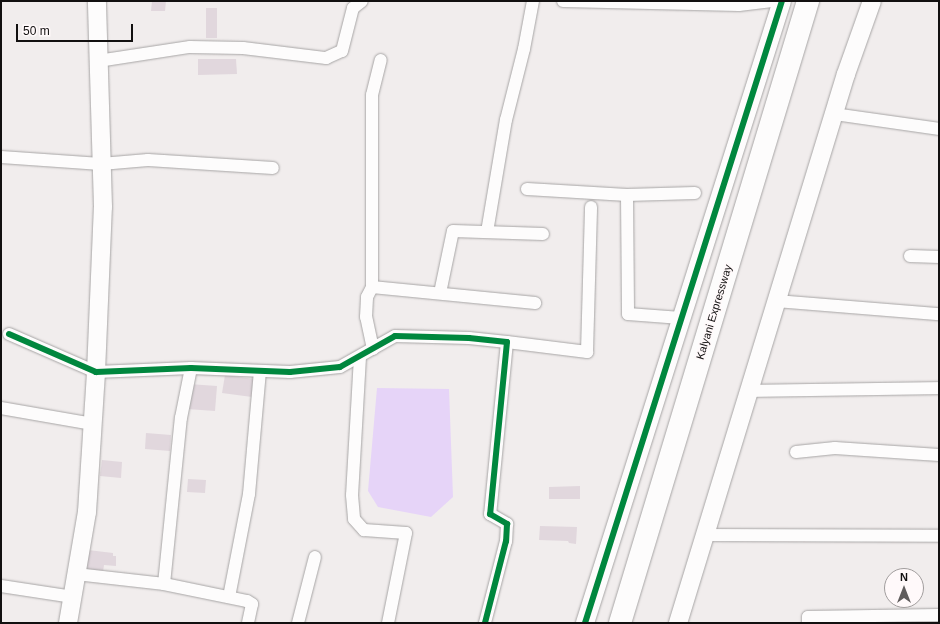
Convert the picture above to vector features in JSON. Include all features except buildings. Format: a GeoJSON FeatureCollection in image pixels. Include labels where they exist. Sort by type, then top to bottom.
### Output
{"type":"FeatureCollection","features":[{"type":"Feature","properties":{"kind":"highway","name":"Kalyani Expressway"},"geometry":{"type":"LineString","coordinates":[[620,623],[808,1]]}},
{"type":"Feature","properties":{"kind":"street"},"geometry":{"type":"LineString","coordinates":[[68,623],[87,512],[96,372],[102,207],[97,1]]}},
{"type":"Feature","properties":{"kind":"street"},"geometry":{"type":"LineString","coordinates":[[98,61],[190,47],[243,48],[326,58],[342,51],[353,8],[362,1]]}},
{"type":"Feature","properties":{"kind":"street"},"geometry":{"type":"LineString","coordinates":[[487,232],[506,120],[524,49],[533,1]]}},
{"type":"Feature","properties":{"kind":"street"},"geometry":{"type":"LineString","coordinates":[[563,1],[716,3],[739,5],[770,1]]}},
{"type":"Feature","properties":{"kind":"street"},"geometry":{"type":"LineString","coordinates":[[585,623],[782,1]]}},
{"type":"Feature","properties":{"kind":"street"},"geometry":{"type":"LineString","coordinates":[[678,623],[846,74],[872,1]]}},
{"type":"Feature","properties":{"kind":"street"},"geometry":{"type":"LineString","coordinates":[[373,349],[366,318],[367,297],[372,287],[372,95],[381,60]]}},
{"type":"Feature","properties":{"kind":"street"},"geometry":{"type":"LineString","coordinates":[[834,114],[939,129]]}},
{"type":"Feature","properties":{"kind":"street"},"geometry":{"type":"LineString","coordinates":[[1,156],[101,164],[148,160],[273,168]]}},
{"type":"Feature","properties":{"kind":"street"},"geometry":{"type":"LineString","coordinates":[[527,189],[627,195],[695,194]]}},
{"type":"Feature","properties":{"kind":"street"},"geometry":{"type":"LineString","coordinates":[[627,195],[628,314],[681,318]]}},
{"type":"Feature","properties":{"kind":"street"},"geometry":{"type":"LineString","coordinates":[[9,334],[96,372],[191,368],[290,372],[340,367],[395,336],[469,338],[587,352],[591,208]]}},
{"type":"Feature","properties":{"kind":"street"},"geometry":{"type":"LineString","coordinates":[[440,293],[453,231],[543,234]]}},
{"type":"Feature","properties":{"kind":"street"},"geometry":{"type":"LineString","coordinates":[[910,256],[939,257]]}},
{"type":"Feature","properties":{"kind":"street"},"geometry":{"type":"LineString","coordinates":[[372,287],[535,303]]}},
{"type":"Feature","properties":{"kind":"street"},"geometry":{"type":"LineString","coordinates":[[776,301],[939,314]]}},
{"type":"Feature","properties":{"kind":"street"},"geometry":{"type":"LineString","coordinates":[[486,623],[506,541],[507,524],[490,514],[507,342]]}},
{"type":"Feature","properties":{"kind":"street"},"geometry":{"type":"LineString","coordinates":[[360,357],[352,495],[354,519],[364,530],[406,534],[388,623]]}},
{"type":"Feature","properties":{"kind":"street"},"geometry":{"type":"LineString","coordinates":[[164,584],[181,418],[191,368]]}},
{"type":"Feature","properties":{"kind":"street"},"geometry":{"type":"LineString","coordinates":[[229,597],[249,494],[260,371]]}},
{"type":"Feature","properties":{"kind":"street"},"geometry":{"type":"LineString","coordinates":[[750,391],[939,388]]}},
{"type":"Feature","properties":{"kind":"street"},"geometry":{"type":"LineString","coordinates":[[1,408],[93,424]]}},
{"type":"Feature","properties":{"kind":"street"},"geometry":{"type":"LineString","coordinates":[[796,452],[835,448],[939,455]]}},
{"type":"Feature","properties":{"kind":"street"},"geometry":{"type":"LineString","coordinates":[[705,535],[939,536]]}},
{"type":"Feature","properties":{"kind":"street"},"geometry":{"type":"LineString","coordinates":[[298,623],[315,557]]}},
{"type":"Feature","properties":{"kind":"street"},"geometry":{"type":"LineString","coordinates":[[76,574],[164,584],[248,600],[252,604],[248,623]]}},
{"type":"Feature","properties":{"kind":"street"},"geometry":{"type":"LineString","coordinates":[[1,586],[73,597]]}},
{"type":"Feature","properties":{"kind":"street"},"geometry":{"type":"LineString","coordinates":[[808,623],[808,617],[939,615]]}},
{"type":"Feature","properties":{"kind":"shaded area"},"geometry":{"type":"Polygon","coordinates":[[[377,388],[449,389],[453,497],[431,517],[378,507],[368,491],[377,388]]]}},
{"type":"Feature","properties":{"kind":"cycle path"},"geometry":{"type":"LineString","coordinates":[[585,623],[782,1]]}},
{"type":"Feature","properties":{"kind":"cycle path"},"geometry":{"type":"LineString","coordinates":[[9,334],[96,372],[191,368],[290,372],[340,367],[395,336],[469,338],[507,342],[490,514],[507,524],[506,541],[485,623]]}}]}
